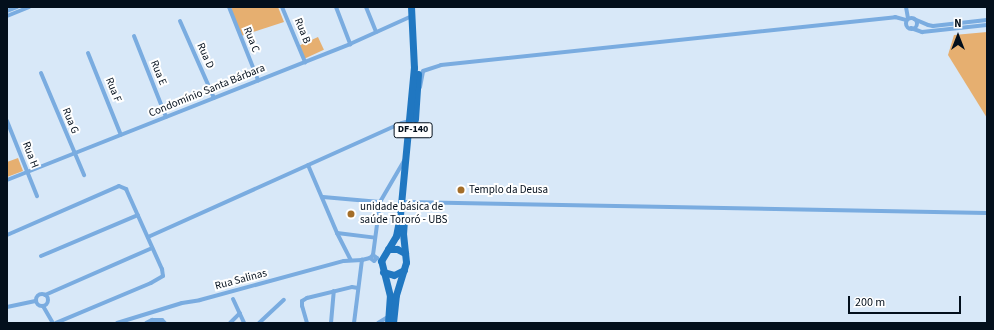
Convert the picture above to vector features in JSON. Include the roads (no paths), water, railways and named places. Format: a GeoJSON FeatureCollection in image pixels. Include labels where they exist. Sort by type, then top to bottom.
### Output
{"type":"FeatureCollection","features":[{"type":"Feature","properties":{"kind":"main road","name":"DF-140"},"geometry":{"type":"LineString","coordinates":[[390,321],[390,296],[381,261],[399,225],[414,68],[411,7]]}},
{"type":"Feature","properties":{"kind":"main road","name":"DF-140"},"geometry":{"type":"LineString","coordinates":[[390,321],[406,262],[403,226],[417,93],[418,43],[415,7]]}},
{"type":"Feature","properties":{"kind":"main road"},"geometry":{"type":"LineString","coordinates":[[386,251],[397,249],[405,252]]}},
{"type":"Feature","properties":{"kind":"main road"},"geometry":{"type":"LineString","coordinates":[[383,272],[394,275],[404,270]]}},
{"type":"Feature","properties":{"kind":"street"},"geometry":{"type":"LineString","coordinates":[[7,11],[17,7]]}},
{"type":"Feature","properties":{"kind":"street"},"geometry":{"type":"LineString","coordinates":[[7,16],[30,7]]}},
{"type":"Feature","properties":{"kind":"street","name":"Rua C"},"geometry":{"type":"LineString","coordinates":[[229,7],[258,80]]}},
{"type":"Feature","properties":{"kind":"street","name":"Rua B"},"geometry":{"type":"LineString","coordinates":[[282,7],[304,62]]}},
{"type":"Feature","properties":{"kind":"street"},"geometry":{"type":"LineString","coordinates":[[336,7],[350,44]]}},
{"type":"Feature","properties":{"kind":"street"},"geometry":{"type":"LineString","coordinates":[[366,7],[376,32]]}},
{"type":"Feature","properties":{"kind":"street"},"geometry":{"type":"LineString","coordinates":[[906,7],[907,27],[922,32],[987,25]]}},
{"type":"Feature","properties":{"kind":"street","name":"Condomínio Santa Bárbara"},"geometry":{"type":"LineString","coordinates":[[7,180],[350,44],[412,16]]}},
{"type":"Feature","properties":{"kind":"street"},"geometry":{"type":"LineString","coordinates":[[417,93],[420,91],[423,71],[441,65],[895,17],[914,19],[928,26],[987,20]]}},
{"type":"Feature","properties":{"kind":"street"},"geometry":{"type":"LineString","coordinates":[[911,28],[916,25],[914,19]]}},
{"type":"Feature","properties":{"kind":"street","name":"Rua D"},"geometry":{"type":"LineString","coordinates":[[180,21],[214,98]]}},
{"type":"Feature","properties":{"kind":"street","name":"Rua E"},"geometry":{"type":"LineString","coordinates":[[134,36],[166,117]]}},
{"type":"Feature","properties":{"kind":"street","name":"Rua F"},"geometry":{"type":"LineString","coordinates":[[88,53],[121,134]]}},
{"type":"Feature","properties":{"kind":"street","name":"Rua G"},"geometry":{"type":"LineString","coordinates":[[41,73],[73,154],[84,175]]}},
{"type":"Feature","properties":{"kind":"street","name":"Rua H"},"geometry":{"type":"LineString","coordinates":[[7,121],[26,172],[37,196]]}},
{"type":"Feature","properties":{"kind":"street"},"geometry":{"type":"LineString","coordinates":[[148,237],[402,122],[410,121]]}},
{"type":"Feature","properties":{"kind":"street"},"geometry":{"type":"LineString","coordinates":[[383,272],[373,258],[380,202],[394,175],[406,157]]}},
{"type":"Feature","properties":{"kind":"street"},"geometry":{"type":"LineString","coordinates":[[308,165],[323,197],[337,233],[352,260]]}},
{"type":"Feature","properties":{"kind":"street"},"geometry":{"type":"LineString","coordinates":[[7,235],[119,186],[126,189],[162,269],[163,276],[151,283],[53,322],[45,323]]}},
{"type":"Feature","properties":{"kind":"street"},"geometry":{"type":"LineString","coordinates":[[323,197],[380,202]]}},
{"type":"Feature","properties":{"kind":"street"},"geometry":{"type":"LineString","coordinates":[[406,202],[987,213]]}},
{"type":"Feature","properties":{"kind":"street"},"geometry":{"type":"LineString","coordinates":[[41,256],[138,216]]}},
{"type":"Feature","properties":{"kind":"street"},"geometry":{"type":"LineString","coordinates":[[337,233],[375,238]]}},
{"type":"Feature","properties":{"kind":"street"},"geometry":{"type":"LineString","coordinates":[[7,307],[35,301],[40,294],[45,295],[152,248]]}},
{"type":"Feature","properties":{"kind":"street","name":"Rua Salinas"},"geometry":{"type":"LineString","coordinates":[[117,323],[182,303],[200,300],[352,260],[373,258],[386,251]]}},
{"type":"Feature","properties":{"kind":"street"},"geometry":{"type":"LineString","coordinates":[[354,323],[362,260]]}},
{"type":"Feature","properties":{"kind":"street"},"geometry":{"type":"LineString","coordinates":[[307,323],[302,301],[307,298],[334,291],[352,287],[358,288]]}},
{"type":"Feature","properties":{"kind":"street"},"geometry":{"type":"LineString","coordinates":[[331,323],[334,291]]}},
{"type":"Feature","properties":{"kind":"street"},"geometry":{"type":"LineString","coordinates":[[35,301],[38,306],[43,306],[48,303],[45,295]]}},
{"type":"Feature","properties":{"kind":"street"},"geometry":{"type":"LineString","coordinates":[[233,298],[244,323]]}},
{"type":"Feature","properties":{"kind":"street"},"geometry":{"type":"LineString","coordinates":[[259,323],[284,300]]}},
{"type":"Feature","properties":{"kind":"street"},"geometry":{"type":"LineString","coordinates":[[43,306],[53,322]]}},
{"type":"Feature","properties":{"kind":"street"},"geometry":{"type":"LineString","coordinates":[[230,323],[240,313]]}},
{"type":"Feature","properties":{"kind":"street"},"geometry":{"type":"LineString","coordinates":[[146,323],[152,320],[162,320],[165,323]]}},
{"type":"Feature","properties":{"kind":"street"},"geometry":{"type":"LineString","coordinates":[[378,323],[390,321]]}},
{"type":"Feature","properties":{"kind":"place","name":"Templo da Deusa"},"geometry":{"type":"Point","coordinates":[461,190]}},
{"type":"Feature","properties":{"kind":"place","name":"unidade básica de saúde Tororó - UBS"},"geometry":{"type":"Point","coordinates":[351,214]}}]}
